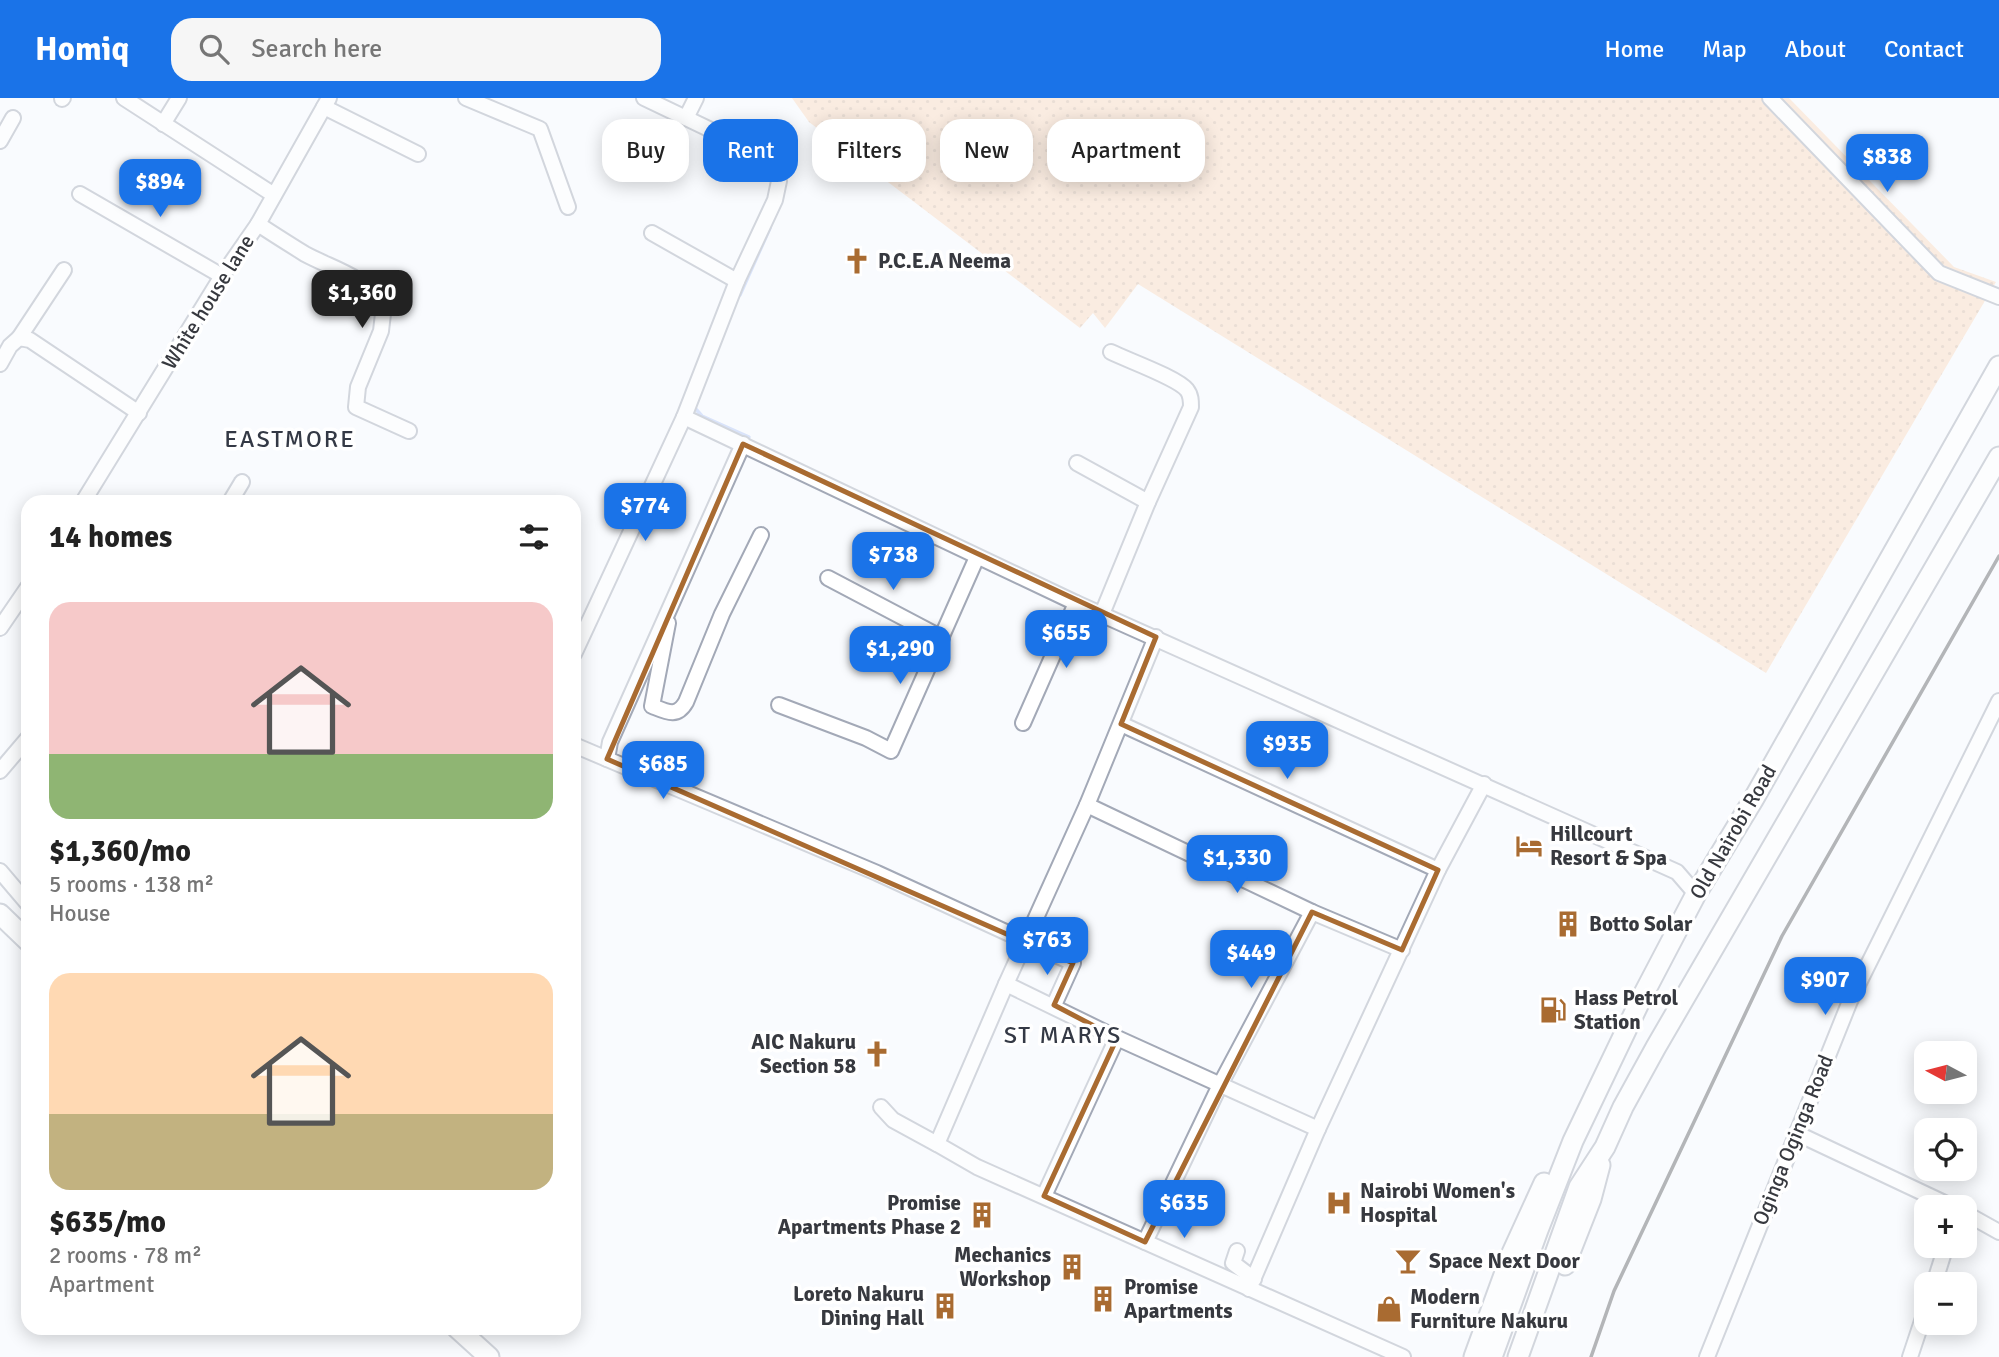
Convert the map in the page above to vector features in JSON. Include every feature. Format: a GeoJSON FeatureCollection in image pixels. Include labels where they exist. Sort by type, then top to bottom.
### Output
{"type":"FeatureCollection","features":[{"type":"Feature","properties":{"kind":"highway","name":"Old Nairobi Road"},"geometry":{"type":"LineString","coordinates":[[1492,1357],[1573,1141],[1641,999],[1696,894],[1753,800],[1999,366]]}},
{"type":"Feature","properties":{"kind":"highway","name":"Old Nairobi Road"},"geometry":{"type":"LineString","coordinates":[[1518,1357],[1579,1187],[1605,1147],[1623,1107],[1656,1047],[1999,457]]}},
{"type":"Feature","properties":{"kind":"highway"},"geometry":{"type":"LineString","coordinates":[[0,914],[21,934]]}},
{"type":"Feature","properties":{"kind":"highway"},"geometry":{"type":"LineString","coordinates":[[1474,1357],[1531,1209],[1545,1181],[1573,1141]]}},
{"type":"Feature","properties":{"kind":"highway"},"geometry":{"type":"LineString","coordinates":[[1531,1357],[1591,1199],[1605,1147]]}},
{"type":"Feature","properties":{"kind":"highway"},"geometry":{"type":"LineString","coordinates":[[465,1335],[489,1357]]}},
{"type":"Feature","properties":{"kind":"street"},"geometry":{"type":"LineString","coordinates":[[124,98],[274,195]]}},
{"type":"Feature","properties":{"kind":"street"},"geometry":{"type":"LineString","coordinates":[[163,124],[179,98]]}},
{"type":"Feature","properties":{"kind":"street"},"geometry":{"type":"LineString","coordinates":[[467,98],[540,129],[568,207]]}},
{"type":"Feature","properties":{"kind":"street"},"geometry":{"type":"LineString","coordinates":[[581,639],[684,417],[737,281],[775,200],[779,181],[775,164],[761,154],[645,98]]}},
{"type":"Feature","properties":{"kind":"street"},"geometry":{"type":"LineString","coordinates":[[686,118],[696,98]]}},
{"type":"Feature","properties":{"kind":"street"},"geometry":{"type":"LineString","coordinates":[[1770,98],[1939,273],[1999,297]]}},
{"type":"Feature","properties":{"kind":"street"},"geometry":{"type":"LineString","coordinates":[[327,103],[418,154]]}},
{"type":"Feature","properties":{"kind":"street","name":"White house lane"},"geometry":{"type":"LineString","coordinates":[[87,495],[222,276],[258,224],[327,103]]}},
{"type":"Feature","properties":{"kind":"street"},"geometry":{"type":"LineString","coordinates":[[0,141],[13,118]]}},
{"type":"Feature","properties":{"kind":"street"},"geometry":{"type":"LineString","coordinates":[[80,194],[222,276]]}},
{"type":"Feature","properties":{"kind":"street"},"geometry":{"type":"LineString","coordinates":[[258,224],[306,254],[364,282],[384,304],[381,331],[358,387],[356,407],[409,431]]}},
{"type":"Feature","properties":{"kind":"street"},"geometry":{"type":"LineString","coordinates":[[652,233],[737,281]]}},
{"type":"Feature","properties":{"kind":"street"},"geometry":{"type":"LineString","coordinates":[[0,364],[64,270]]}},
{"type":"Feature","properties":{"kind":"street"},"geometry":{"type":"LineString","coordinates":[[19,338],[30,340],[139,413]]}},
{"type":"Feature","properties":{"kind":"street"},"geometry":{"type":"LineString","coordinates":[[1102,614],[1148,502],[1188,419],[1191,398],[1187,390],[1177,383],[1111,352]]}},
{"type":"Feature","properties":{"kind":"street"},"geometry":{"type":"LineString","coordinates":[[684,417],[1076,603],[1677,872],[1696,894]]}},
{"type":"Feature","properties":{"kind":"street"},"geometry":{"type":"LineString","coordinates":[[607,759],[610,742],[743,444]]}},
{"type":"Feature","properties":{"kind":"street"},"geometry":{"type":"LineString","coordinates":[[1077,463],[1148,502]]}},
{"type":"Feature","properties":{"kind":"street"},"geometry":{"type":"LineString","coordinates":[[234,495],[242,482]]}},
{"type":"Feature","properties":{"kind":"street"},"geometry":{"type":"LineString","coordinates":[[674,595],[652,706],[669,713],[682,710],[722,614],[761,535]]}},
{"type":"Feature","properties":{"kind":"street"},"geometry":{"type":"LineString","coordinates":[[779,705],[866,738],[891,751],[977,557]]}},
{"type":"Feature","properties":{"kind":"street"},"geometry":{"type":"LineString","coordinates":[[828,578],[942,638]]}},
{"type":"Feature","properties":{"kind":"street"},"geometry":{"type":"LineString","coordinates":[[0,628],[21,597]]}},
{"type":"Feature","properties":{"kind":"street"},"geometry":{"type":"LineString","coordinates":[[1023,723],[1076,603]]}},
{"type":"Feature","properties":{"kind":"street"},"geometry":{"type":"LineString","coordinates":[[937,1144],[1087,805],[1156,637]]}},
{"type":"Feature","properties":{"kind":"street","name":"Oginga Oginga Road"},"geometry":{"type":"LineString","coordinates":[[1707,1357],[1850,1001],[1999,702]]}},
{"type":"Feature","properties":{"kind":"street"},"geometry":{"type":"LineString","coordinates":[[1121,724],[1438,870]]}},
{"type":"Feature","properties":{"kind":"street"},"geometry":{"type":"LineString","coordinates":[[0,771],[21,746]]}},
{"type":"Feature","properties":{"kind":"street"},"geometry":{"type":"LineString","coordinates":[[581,747],[877,873],[1073,963],[1054,1005]]}},
{"type":"Feature","properties":{"kind":"street"},"geometry":{"type":"LineString","coordinates":[[1251,1284],[1318,1129],[1438,870],[1484,784]]}},
{"type":"Feature","properties":{"kind":"street"},"geometry":{"type":"LineString","coordinates":[[1087,805],[1312,912],[1402,950]]}},
{"type":"Feature","properties":{"kind":"street"},"geometry":{"type":"LineString","coordinates":[[0,871],[21,896]]}},
{"type":"Feature","properties":{"kind":"street"},"geometry":{"type":"LineString","coordinates":[[1145,1242],[1220,1085],[1312,912]]}},
{"type":"Feature","properties":{"kind":"street"},"geometry":{"type":"LineString","coordinates":[[1006,984],[1054,1005],[1117,1038],[1318,1129]]}},
{"type":"Feature","properties":{"kind":"street"},"geometry":{"type":"LineString","coordinates":[[1044,1196],[1117,1038]]}},
{"type":"Feature","properties":{"kind":"street"},"geometry":{"type":"LineString","coordinates":[[881,1107],[893,1120],[977,1167],[1145,1242],[1251,1284],[1403,1357]]}},
{"type":"Feature","properties":{"kind":"street"},"geometry":{"type":"LineString","coordinates":[[1796,1133],[1927,1195]]}},
{"type":"Feature","properties":{"kind":"street"},"geometry":{"type":"LineString","coordinates":[[1977,1220],[1999,1232]]}},
{"type":"Feature","properties":{"kind":"street"},"geometry":{"type":"LineString","coordinates":[[1237,1251],[1233,1263],[1251,1284]]}},
{"type":"Feature","properties":{"kind":"street"},"geometry":{"type":"LineString","coordinates":[[1910,1357],[1917,1335]]}},
{"type":"Feature","properties":{"kind":"highlighted area"},"geometry":{"type":"Polygon","coordinates":[[[743,444],[1156,637],[1121,724],[1438,870],[1402,950],[1312,912],[1145,1242],[1044,1196],[1117,1038],[1054,1005],[1073,963],[607,759],[743,444]]]}},
{"type":"Feature","properties":{"kind":"shaded area"},"geometry":{"type":"Polygon","coordinates":[[[792,98],[1789,98],[1954,267],[1996,282],[1766,673],[1138,284],[1105,328],[1093,313],[1080,328],[888,182],[926,182],[926,119],[812,119],[812,124],[792,98]]]}},
{"type":"Feature","properties":{"kind":"waterway"},"geometry":{"type":"LineString","coordinates":[[740,295],[770,228]]}},
{"type":"Feature","properties":{"kind":"waterway"},"geometry":{"type":"LineString","coordinates":[[694,407],[702,416],[749,437]]}},
{"type":"Feature","properties":{"kind":"railway"},"geometry":{"type":"LineString","coordinates":[[1591,1357],[1614,1291],[1782,936],[1999,556]]}},
{"type":"Feature","properties":{"kind":"place","name":"P.C.E.A Neema"},"geometry":{"type":"Point","coordinates":[857,261]}},
{"type":"Feature","properties":{"kind":"place","name":"Hillcourt Resort & Spa"},"geometry":{"type":"Point","coordinates":[1529,846]}},
{"type":"Feature","properties":{"kind":"place","name":"Botto Solar"},"geometry":{"type":"Point","coordinates":[1568,924]}},
{"type":"Feature","properties":{"kind":"place","name":"Hass Petrol Station"},"geometry":{"type":"Point","coordinates":[1553,1010]}},
{"type":"Feature","properties":{"kind":"place","name":"AIC Nakuru Section 58"},"geometry":{"type":"Point","coordinates":[877,1054]}},
{"type":"Feature","properties":{"kind":"place","name":"Nairobi Women's Hospital"},"geometry":{"type":"Point","coordinates":[1339,1203]}},
{"type":"Feature","properties":{"kind":"place","name":"Promise Apartments Phase 2"},"geometry":{"type":"Point","coordinates":[982,1215]}},
{"type":"Feature","properties":{"kind":"place","name":"Space Next Door"},"geometry":{"type":"Point","coordinates":[1408,1261]}},
{"type":"Feature","properties":{"kind":"place","name":"Mechanics Workshop"},"geometry":{"type":"Point","coordinates":[1072,1267]}},
{"type":"Feature","properties":{"kind":"place","name":"Promise Apartments"},"geometry":{"type":"Point","coordinates":[1103,1299]}},
{"type":"Feature","properties":{"kind":"place","name":"Loreto Nakuru Dining Hall"},"geometry":{"type":"Point","coordinates":[945,1306]}},
{"type":"Feature","properties":{"kind":"place","name":"Modern Furniture Nakuru"},"geometry":{"type":"Point","coordinates":[1389,1309]}},
{"type":"Feature","properties":{"kind":"district","name":"EASTMORE"},"geometry":{"type":"Point","coordinates":[290,439]}},
{"type":"Feature","properties":{"kind":"district","name":"ST MARYS"},"geometry":{"type":"Point","coordinates":[1063,1035]}}]}
